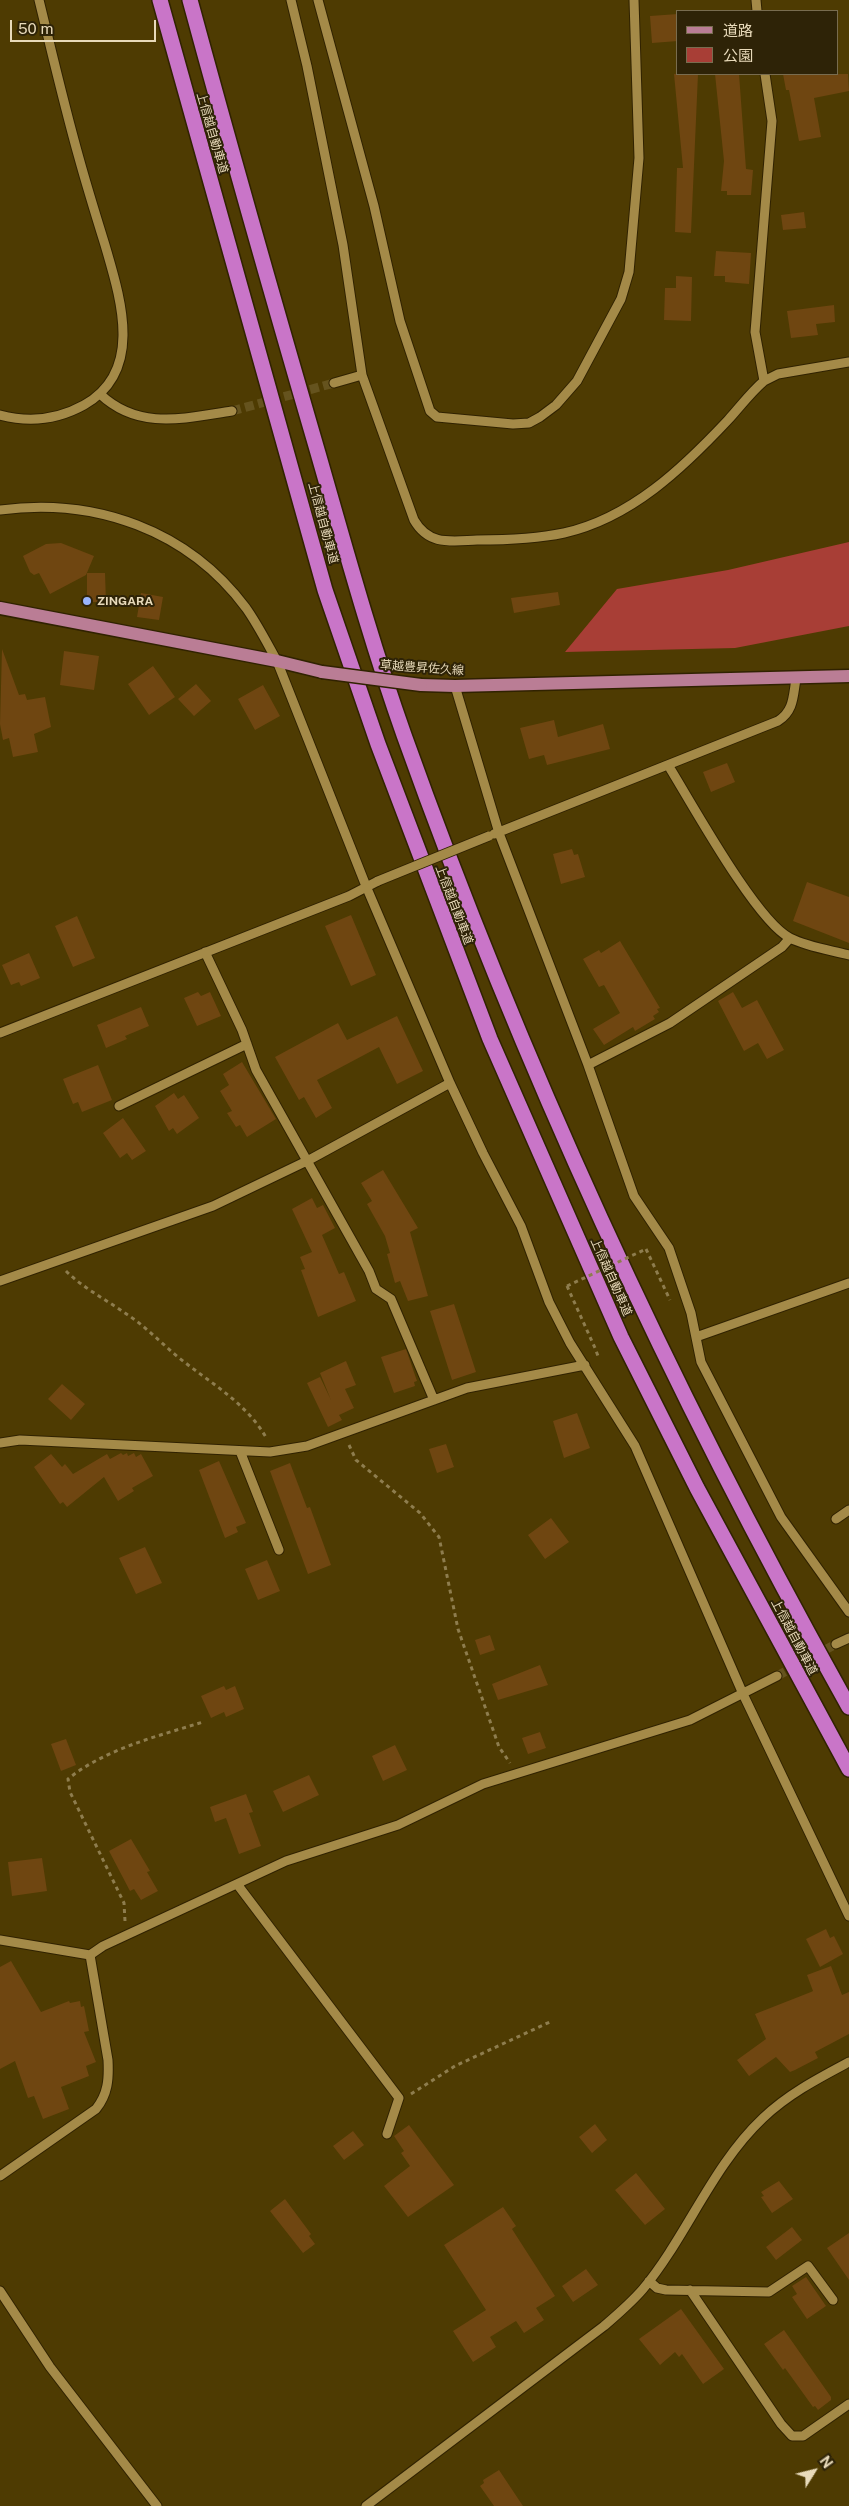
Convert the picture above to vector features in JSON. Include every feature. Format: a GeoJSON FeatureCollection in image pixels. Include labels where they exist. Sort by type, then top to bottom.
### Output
{"type":"FeatureCollection","features":[{"type":"Feature","properties":{"kind":"highway","name":"上信越自動車道"},"geometry":{"type":"LineString","coordinates":[[160,0],[326,590],[378,744],[486,1030],[622,1337],[697,1488],[849,1769]]}},
{"type":"Feature","properties":{"kind":"highway","name":"上信越自動車道"},"geometry":{"type":"LineString","coordinates":[[190,0],[262,261],[356,584],[404,733],[463,888],[517,1027],[581,1179],[649,1326],[722,1472],[849,1706]]}},
{"type":"Feature","properties":{"kind":"main road","name":"草越豊昇佐久線"},"geometry":{"type":"LineString","coordinates":[[0,608],[277,661],[322,672],[420,684],[455,686],[796,679],[849,676]]}},
{"type":"Feature","properties":{"kind":"street"},"geometry":{"type":"LineString","coordinates":[[0,415],[32,420],[49,418],[77,409],[100,394],[117,368],[122,351],[122,311],[79,159],[39,0]]}},
{"type":"Feature","properties":{"kind":"street"},"geometry":{"type":"LineString","coordinates":[[291,0],[307,66],[343,245],[362,375],[414,520],[420,531],[429,538],[443,541],[516,540],[564,533],[595,523],[645,497],[671,476],[764,381],[778,374],[849,362]]}},
{"type":"Feature","properties":{"kind":"street"},"geometry":{"type":"LineString","coordinates":[[318,0],[374,206],[400,321],[430,411],[437,417],[513,424],[528,423],[540,417],[567,393],[577,380],[622,299],[629,272],[639,158],[634,0]]}},
{"type":"Feature","properties":{"kind":"street"},"geometry":{"type":"LineString","coordinates":[[764,381],[755,332],[772,121],[765,75]]}},
{"type":"Feature","properties":{"kind":"street"},"geometry":{"type":"LineString","coordinates":[[334,383],[362,375]]}},
{"type":"Feature","properties":{"kind":"street"},"geometry":{"type":"LineString","coordinates":[[100,394],[112,406],[127,413],[170,421],[232,411]]}},
{"type":"Feature","properties":{"kind":"street"},"geometry":{"type":"LineString","coordinates":[[0,510],[49,507],[102,513],[128,520],[172,541],[193,555],[229,588],[251,616],[277,661],[366,886],[450,1083],[483,1153],[521,1226],[549,1302],[570,1343],[621,1422],[643,1463],[743,1694],[849,1916]]}},
{"type":"Feature","properties":{"kind":"street"},"geometry":{"type":"LineString","coordinates":[[0,1033],[349,896],[378,881],[761,728],[785,716],[792,707],[796,679]]}},
{"type":"Feature","properties":{"kind":"street"},"geometry":{"type":"LineString","coordinates":[[455,686],[499,833],[588,1065],[634,1196],[669,1248],[691,1313],[701,1362],[781,1517],[849,1612]]}},
{"type":"Feature","properties":{"kind":"street"},"geometry":{"type":"LineString","coordinates":[[668,765],[750,896],[768,918],[790,938],[849,955]]}},
{"type":"Feature","properties":{"kind":"street"},"geometry":{"type":"LineString","coordinates":[[588,1065],[670,1023],[782,947],[790,938]]}},
{"type":"Feature","properties":{"kind":"street"},"geometry":{"type":"LineString","coordinates":[[205,952],[247,1044],[256,1070],[309,1160],[369,1271],[376,1289],[391,1299],[434,1400]]}},
{"type":"Feature","properties":{"kind":"street"},"geometry":{"type":"LineString","coordinates":[[119,1106],[247,1044]]}},
{"type":"Feature","properties":{"kind":"street"},"geometry":{"type":"LineString","coordinates":[[0,1281],[212,1206],[309,1160],[450,1083]]}},
{"type":"Feature","properties":{"kind":"street"},"geometry":{"type":"LineString","coordinates":[[696,1337],[849,1283]]}},
{"type":"Feature","properties":{"kind":"street"},"geometry":{"type":"LineString","coordinates":[[0,1442],[20,1440],[270,1452],[307,1446],[467,1388],[585,1365]]}},
{"type":"Feature","properties":{"kind":"street"},"geometry":{"type":"LineString","coordinates":[[240,1450],[279,1550]]}},
{"type":"Feature","properties":{"kind":"street"},"geometry":{"type":"LineString","coordinates":[[836,1519],[849,1510]]}},
{"type":"Feature","properties":{"kind":"street"},"geometry":{"type":"LineString","coordinates":[[836,1644],[849,1638]]}},
{"type":"Feature","properties":{"kind":"street"},"geometry":{"type":"LineString","coordinates":[[0,1940],[90,1955],[102,1946],[129,1933],[286,1862],[398,1825],[483,1784],[690,1720],[777,1676]]}},
{"type":"Feature","properties":{"kind":"street"},"geometry":{"type":"LineString","coordinates":[[237,1884],[398,2098],[387,2134]]}},
{"type":"Feature","properties":{"kind":"street"},"geometry":{"type":"LineString","coordinates":[[0,2176],[96,2109],[103,2101],[109,2076],[108,2060],[90,1955]]}},
{"type":"Feature","properties":{"kind":"street"},"geometry":{"type":"LineString","coordinates":[[366,2506],[604,2326],[626,2307],[649,2280],[728,2159],[763,2118],[784,2100],[849,2062]]}},
{"type":"Feature","properties":{"kind":"street"},"geometry":{"type":"LineString","coordinates":[[649,2280],[657,2288],[769,2292],[808,2266],[833,2300]]}},
{"type":"Feature","properties":{"kind":"street"},"geometry":{"type":"LineString","coordinates":[[690,2290],[792,2436],[803,2436],[849,2404]]}},
{"type":"Feature","properties":{"kind":"street"},"geometry":{"type":"LineString","coordinates":[[0,2291],[50,2367],[157,2506]]}},
{"type":"Feature","properties":{"kind":"path"},"geometry":{"type":"LineString","coordinates":[[595,1348],[567,1286],[646,1249],[670,1300]]}},
{"type":"Feature","properties":{"kind":"path"},"geometry":{"type":"LineString","coordinates":[[57,1261],[70,1275],[127,1314],[179,1358],[234,1399],[257,1423],[267,1438],[270,1452]]}},
{"type":"Feature","properties":{"kind":"path"},"geometry":{"type":"LineString","coordinates":[[344,1433],[356,1460],[420,1513],[439,1537],[458,1629],[499,1748],[514,1767],[515,1774]]}},
{"type":"Feature","properties":{"kind":"path"},"geometry":{"type":"LineString","coordinates":[[129,1933],[125,1919],[124,1903],[70,1792],[68,1778],[96,1760],[164,1734],[202,1722]]}},
{"type":"Feature","properties":{"kind":"path"},"geometry":{"type":"LineString","coordinates":[[398,2098],[410,2095],[455,2066],[552,2021]]}},
{"type":"Feature","properties":{"kind":"green space"},"geometry":{"type":"Polygon","coordinates":[[[849,542],[849,626],[735,648],[565,652],[617,589],[728,570],[849,542]]]}},
{"type":"Feature","properties":{"kind":"building"},"geometry":{"type":"Polygon","coordinates":[[[676,14],[676,41],[652,43],[650,16],[676,14]]]}},
{"type":"Feature","properties":{"kind":"building"},"geometry":{"type":"Polygon","coordinates":[[[674,74],[698,75],[691,233],[675,232],[677,168],[683,168],[674,74]]]}},
{"type":"Feature","properties":{"kind":"building"},"geometry":{"type":"Polygon","coordinates":[[[848,74],[849,91],[814,98],[821,137],[799,141],[789,90],[786,90],[783,75],[848,74]]]}},
{"type":"Feature","properties":{"kind":"building"},"geometry":{"type":"Polygon","coordinates":[[[715,75],[739,75],[746,169],[753,170],[751,195],[727,195],[727,191],[721,191],[724,161],[715,75]]]}},
{"type":"Feature","properties":{"kind":"building"},"geometry":{"type":"Polygon","coordinates":[[[804,212],[806,228],[783,230],[781,215],[804,212]]]}},
{"type":"Feature","properties":{"kind":"building"},"geometry":{"type":"Polygon","coordinates":[[[716,251],[751,253],[749,284],[725,282],[725,276],[714,276],[716,251]]]}},
{"type":"Feature","properties":{"kind":"building"},"geometry":{"type":"Polygon","coordinates":[[[676,276],[692,277],[691,321],[664,320],[665,288],[676,288],[676,276]]]}},
{"type":"Feature","properties":{"kind":"building"},"geometry":{"type":"Polygon","coordinates":[[[834,305],[835,322],[816,324],[818,335],[791,338],[787,311],[834,305]]]}},
{"type":"Feature","properties":{"kind":"building"},"geometry":{"type":"Polygon","coordinates":[[[61,543],[94,556],[86,575],[50,594],[39,573],[34,575],[30,572],[23,556],[46,544],[61,543]]]}},
{"type":"Feature","properties":{"kind":"building"},"geometry":{"type":"Polygon","coordinates":[[[87,573],[105,573],[106,602],[87,602],[87,573]]]}},
{"type":"Feature","properties":{"kind":"building"},"geometry":{"type":"Polygon","coordinates":[[[558,592],[560,605],[514,613],[511,598],[558,592]]]}},
{"type":"Feature","properties":{"kind":"building"},"geometry":{"type":"Polygon","coordinates":[[[141,593],[163,597],[159,620],[137,617],[141,593]]]}},
{"type":"Feature","properties":{"kind":"building"},"geometry":{"type":"Polygon","coordinates":[[[2,649],[19,695],[25,694],[27,700],[45,697],[51,727],[34,734],[38,752],[13,757],[9,738],[3,740],[0,724],[2,649]]]}},
{"type":"Feature","properties":{"kind":"building"},"geometry":{"type":"Polygon","coordinates":[[[64,651],[99,656],[94,690],[60,685],[64,651]]]}},
{"type":"Feature","properties":{"kind":"building"},"geometry":{"type":"Polygon","coordinates":[[[153,666],[175,697],[149,715],[128,684],[153,666]]]}},
{"type":"Feature","properties":{"kind":"building"},"geometry":{"type":"Polygon","coordinates":[[[196,684],[211,701],[194,716],[178,699],[196,684]]]}},
{"type":"Feature","properties":{"kind":"building"},"geometry":{"type":"Polygon","coordinates":[[[263,685],[280,716],[255,730],[238,699],[263,685]]]}},
{"type":"Feature","properties":{"kind":"building"},"geometry":{"type":"Polygon","coordinates":[[[554,720],[558,737],[603,724],[610,749],[547,765],[544,755],[529,759],[520,728],[554,720]]]}},
{"type":"Feature","properties":{"kind":"building"},"geometry":{"type":"Polygon","coordinates":[[[727,763],[735,782],[711,792],[703,772],[727,763]]]}},
{"type":"Feature","properties":{"kind":"building"},"geometry":{"type":"Polygon","coordinates":[[[572,849],[574,855],[578,854],[585,877],[561,884],[553,854],[572,849]]]}},
{"type":"Feature","properties":{"kind":"building"},"geometry":{"type":"Polygon","coordinates":[[[807,882],[849,897],[849,943],[793,921],[807,882]]]}},
{"type":"Feature","properties":{"kind":"building"},"geometry":{"type":"Polygon","coordinates":[[[351,915],[376,975],[351,986],[325,926],[351,915]]]}},
{"type":"Feature","properties":{"kind":"building"},"geometry":{"type":"Polygon","coordinates":[[[77,916],[95,958],[73,967],[55,926],[77,916]]]}},
{"type":"Feature","properties":{"kind":"building"},"geometry":{"type":"Polygon","coordinates":[[[620,941],[660,1008],[657,1009],[659,1012],[653,1016],[655,1019],[635,1031],[633,1027],[604,1045],[593,1029],[620,1013],[604,985],[599,987],[583,959],[599,950],[601,953],[620,941]]]}},
{"type":"Feature","properties":{"kind":"building"},"geometry":{"type":"Polygon","coordinates":[[[29,953],[40,978],[21,986],[19,982],[11,985],[2,965],[29,953]]]}},
{"type":"Feature","properties":{"kind":"building"},"geometry":{"type":"Polygon","coordinates":[[[198,992],[201,996],[210,992],[221,1016],[197,1026],[184,998],[198,992]]]}},
{"type":"Feature","properties":{"kind":"building"},"geometry":{"type":"Polygon","coordinates":[[[733,992],[742,1008],[757,1000],[784,1050],[767,1059],[758,1043],[744,1051],[718,1001],[733,992]]]}},
{"type":"Feature","properties":{"kind":"building"},"geometry":{"type":"Polygon","coordinates":[[[141,1007],[149,1026],[125,1036],[127,1039],[106,1048],[97,1025],[141,1007]]]}},
{"type":"Feature","properties":{"kind":"building"},"geometry":{"type":"Polygon","coordinates":[[[397,1016],[423,1071],[397,1084],[379,1047],[317,1080],[332,1108],[316,1118],[304,1097],[299,1100],[275,1057],[338,1023],[347,1040],[397,1016]]]}},
{"type":"Feature","properties":{"kind":"building"},"geometry":{"type":"Polygon","coordinates":[[[242,1062],[276,1119],[247,1137],[240,1125],[236,1127],[227,1113],[232,1111],[220,1091],[229,1085],[223,1074],[242,1062]]]}},
{"type":"Feature","properties":{"kind":"building"},"geometry":{"type":"Polygon","coordinates":[[[98,1065],[112,1100],[82,1112],[78,1102],[73,1104],[63,1079],[98,1065]]]}},
{"type":"Feature","properties":{"kind":"building"},"geometry":{"type":"Polygon","coordinates":[[[174,1093],[178,1099],[184,1095],[199,1118],[177,1134],[173,1128],[169,1131],[155,1106],[174,1093]]]}},
{"type":"Feature","properties":{"kind":"building"},"geometry":{"type":"Polygon","coordinates":[[[123,1118],[146,1151],[132,1160],[127,1153],[120,1158],[103,1133],[123,1118]]]}},
{"type":"Feature","properties":{"kind":"building"},"geometry":{"type":"Polygon","coordinates":[[[383,1170],[418,1228],[410,1232],[428,1296],[408,1301],[400,1281],[395,1283],[387,1254],[390,1253],[385,1236],[367,1204],[372,1201],[361,1183],[383,1170]]]}},
{"type":"Feature","properties":{"kind":"building"},"geometry":{"type":"Polygon","coordinates":[[[312,1198],[317,1208],[323,1205],[335,1228],[322,1235],[339,1274],[344,1272],[356,1301],[318,1317],[301,1270],[305,1269],[300,1257],[312,1252],[292,1209],[312,1198]]]}},
{"type":"Feature","properties":{"kind":"building"},"geometry":{"type":"Polygon","coordinates":[[[454,1304],[476,1372],[452,1380],[430,1311],[454,1304]]]}},
{"type":"Feature","properties":{"kind":"building"},"geometry":{"type":"Polygon","coordinates":[[[406,1349],[417,1381],[414,1382],[415,1386],[394,1393],[381,1357],[406,1349]]]}},
{"type":"Feature","properties":{"kind":"building"},"geometry":{"type":"Polygon","coordinates":[[[346,1361],[356,1385],[345,1389],[354,1408],[339,1415],[342,1420],[328,1427],[307,1383],[320,1377],[331,1400],[320,1373],[346,1361]]]}},
{"type":"Feature","properties":{"kind":"building"},"geometry":{"type":"Polygon","coordinates":[[[62,1384],[85,1404],[71,1420],[48,1399],[62,1384]]]}},
{"type":"Feature","properties":{"kind":"building"},"geometry":{"type":"Polygon","coordinates":[[[577,1413],[590,1448],[564,1458],[553,1421],[577,1413]]]}},
{"type":"Feature","properties":{"kind":"building"},"geometry":{"type":"Polygon","coordinates":[[[446,1444],[454,1467],[437,1473],[429,1449],[446,1444]]]}},
{"type":"Feature","properties":{"kind":"building"},"geometry":{"type":"Polygon","coordinates":[[[121,1453],[123,1455],[127,1453],[128,1456],[134,1453],[136,1457],[141,1454],[153,1476],[132,1488],[134,1491],[118,1501],[104,1477],[67,1507],[63,1502],[60,1504],[34,1467],[51,1454],[62,1467],[65,1464],[73,1474],[107,1454],[110,1459],[121,1453]]]}},
{"type":"Feature","properties":{"kind":"building"},"geometry":{"type":"Polygon","coordinates":[[[219,1461],[246,1523],[236,1527],[238,1532],[225,1538],[199,1470],[219,1461]]]}},
{"type":"Feature","properties":{"kind":"building"},"geometry":{"type":"Polygon","coordinates":[[[290,1463],[307,1508],[310,1507],[331,1565],[308,1574],[270,1471],[290,1463]]]}},
{"type":"Feature","properties":{"kind":"building"},"geometry":{"type":"Polygon","coordinates":[[[551,1518],[569,1542],[545,1559],[528,1535],[551,1518]]]}},
{"type":"Feature","properties":{"kind":"building"},"geometry":{"type":"Polygon","coordinates":[[[145,1547],[162,1583],[136,1594],[119,1558],[145,1547]]]}},
{"type":"Feature","properties":{"kind":"building"},"geometry":{"type":"Polygon","coordinates":[[[267,1560],[280,1591],[258,1600],[245,1569],[267,1560]]]}},
{"type":"Feature","properties":{"kind":"building"},"geometry":{"type":"Polygon","coordinates":[[[490,1635],[495,1650],[480,1655],[475,1640],[490,1635]]]}},
{"type":"Feature","properties":{"kind":"building"},"geometry":{"type":"Polygon","coordinates":[[[540,1665],[548,1685],[498,1700],[492,1684],[540,1665]]]}},
{"type":"Feature","properties":{"kind":"building"},"geometry":{"type":"Polygon","coordinates":[[[224,1686],[226,1690],[235,1686],[244,1709],[226,1717],[224,1712],[211,1718],[201,1696],[224,1686]]]}},
{"type":"Feature","properties":{"kind":"building"},"geometry":{"type":"Polygon","coordinates":[[[540,1732],[546,1748],[528,1754],[522,1738],[540,1732]]]}},
{"type":"Feature","properties":{"kind":"building"},"geometry":{"type":"Polygon","coordinates":[[[66,1739],[76,1765],[61,1771],[51,1744],[66,1739]]]}},
{"type":"Feature","properties":{"kind":"building"},"geometry":{"type":"Polygon","coordinates":[[[395,1745],[407,1770],[383,1781],[372,1756],[395,1745]]]}},
{"type":"Feature","properties":{"kind":"building"},"geometry":{"type":"Polygon","coordinates":[[[309,1775],[319,1795],[283,1812],[273,1791],[309,1775]]]}},
{"type":"Feature","properties":{"kind":"building"},"geometry":{"type":"Polygon","coordinates":[[[246,1794],[253,1812],[249,1813],[261,1846],[239,1854],[226,1818],[215,1822],[210,1807],[246,1794]]]}},
{"type":"Feature","properties":{"kind":"building"},"geometry":{"type":"Polygon","coordinates":[[[131,1839],[150,1871],[147,1872],[158,1891],[141,1900],[134,1889],[130,1891],[109,1851],[131,1839]]]}},
{"type":"Feature","properties":{"kind":"building"},"geometry":{"type":"Polygon","coordinates":[[[42,1858],[47,1891],[12,1896],[8,1862],[42,1858]]]}},
{"type":"Feature","properties":{"kind":"building"},"geometry":{"type":"Polygon","coordinates":[[[826,1929],[830,1938],[834,1936],[843,1954],[820,1967],[806,1939],[826,1929]]]}},
{"type":"Feature","properties":{"kind":"building"},"geometry":{"type":"Polygon","coordinates":[[[11,1961],[41,2012],[69,2001],[70,2003],[80,2001],[81,2007],[84,2006],[89,2031],[84,2032],[96,2062],[86,2066],[89,2076],[61,2087],[69,2109],[43,2119],[34,2096],[28,2098],[15,2061],[0,2069],[0,1967],[11,1961]]]}},
{"type":"Feature","properties":{"kind":"building"},"geometry":{"type":"Polygon","coordinates":[[[831,1966],[842,1995],[849,1992],[849,2034],[815,2052],[818,2058],[795,2070],[790,2072],[776,2057],[749,2076],[737,2060],[766,2039],[755,2014],[813,1991],[807,1975],[831,1966]]]}},
{"type":"Feature","properties":{"kind":"building"},"geometry":{"type":"Polygon","coordinates":[[[595,2124],[607,2140],[592,2153],[579,2137],[595,2124]]]}},
{"type":"Feature","properties":{"kind":"building"},"geometry":{"type":"Polygon","coordinates":[[[409,2125],[454,2185],[408,2217],[384,2186],[410,2166],[401,2153],[404,2151],[394,2136],[409,2125]]]}},
{"type":"Feature","properties":{"kind":"building"},"geometry":{"type":"Polygon","coordinates":[[[353,2131],[364,2145],[344,2160],[333,2146],[353,2131]]]}},
{"type":"Feature","properties":{"kind":"building"},"geometry":{"type":"Polygon","coordinates":[[[636,2173],[665,2209],[645,2225],[615,2190],[636,2173]]]}},
{"type":"Feature","properties":{"kind":"building"},"geometry":{"type":"Polygon","coordinates":[[[779,2181],[793,2199],[772,2213],[761,2197],[764,2196],[761,2192],[779,2181]]]}},
{"type":"Feature","properties":{"kind":"building"},"geometry":{"type":"Polygon","coordinates":[[[285,2199],[311,2234],[309,2236],[315,2244],[303,2253],[270,2211],[285,2199]]]}},
{"type":"Feature","properties":{"kind":"building"},"geometry":{"type":"Polygon","coordinates":[[[503,2207],[516,2226],[512,2229],[555,2296],[536,2308],[544,2320],[524,2333],[516,2321],[490,2337],[496,2347],[473,2362],[453,2331],[486,2310],[444,2245],[503,2207]]]}},
{"type":"Feature","properties":{"kind":"building"},"geometry":{"type":"Polygon","coordinates":[[[792,2227],[802,2240],[776,2260],[766,2247],[792,2227]]]}},
{"type":"Feature","properties":{"kind":"building"},"geometry":{"type":"Polygon","coordinates":[[[849,2233],[849,2280],[827,2248],[849,2233]]]}},
{"type":"Feature","properties":{"kind":"building"},"geometry":{"type":"Polygon","coordinates":[[[586,2269],[598,2285],[573,2302],[562,2286],[586,2269]]]}},
{"type":"Feature","properties":{"kind":"building"},"geometry":{"type":"Polygon","coordinates":[[[806,2277],[826,2306],[807,2319],[792,2297],[797,2294],[792,2286],[806,2277]]]}},
{"type":"Feature","properties":{"kind":"building"},"geometry":{"type":"Polygon","coordinates":[[[681,2309],[724,2369],[703,2384],[682,2354],[679,2357],[675,2352],[660,2365],[639,2339],[681,2309]]]}},
{"type":"Feature","properties":{"kind":"building"},"geometry":{"type":"Polygon","coordinates":[[[784,2330],[831,2397],[831,2400],[818,2410],[815,2406],[813,2407],[785,2368],[783,2370],[764,2344],[784,2330]]]}},
{"type":"Feature","properties":{"kind":"building"},"geometry":{"type":"Polygon","coordinates":[[[499,2470],[523,2506],[494,2506],[480,2486],[484,2483],[483,2480],[499,2470]]]}},
{"type":"Feature","properties":{"kind":"tunnel"},"geometry":{"type":"LineString","coordinates":[[232,411],[334,383]]}},
{"type":"Feature","properties":{"kind":"tunnel"},"geometry":{"type":"LineString","coordinates":[[777,1676],[836,1644]]}},
{"type":"Feature","properties":{"kind":"place","name":"ZINGARA"},"geometry":{"type":"Point","coordinates":[87,601]}}]}
